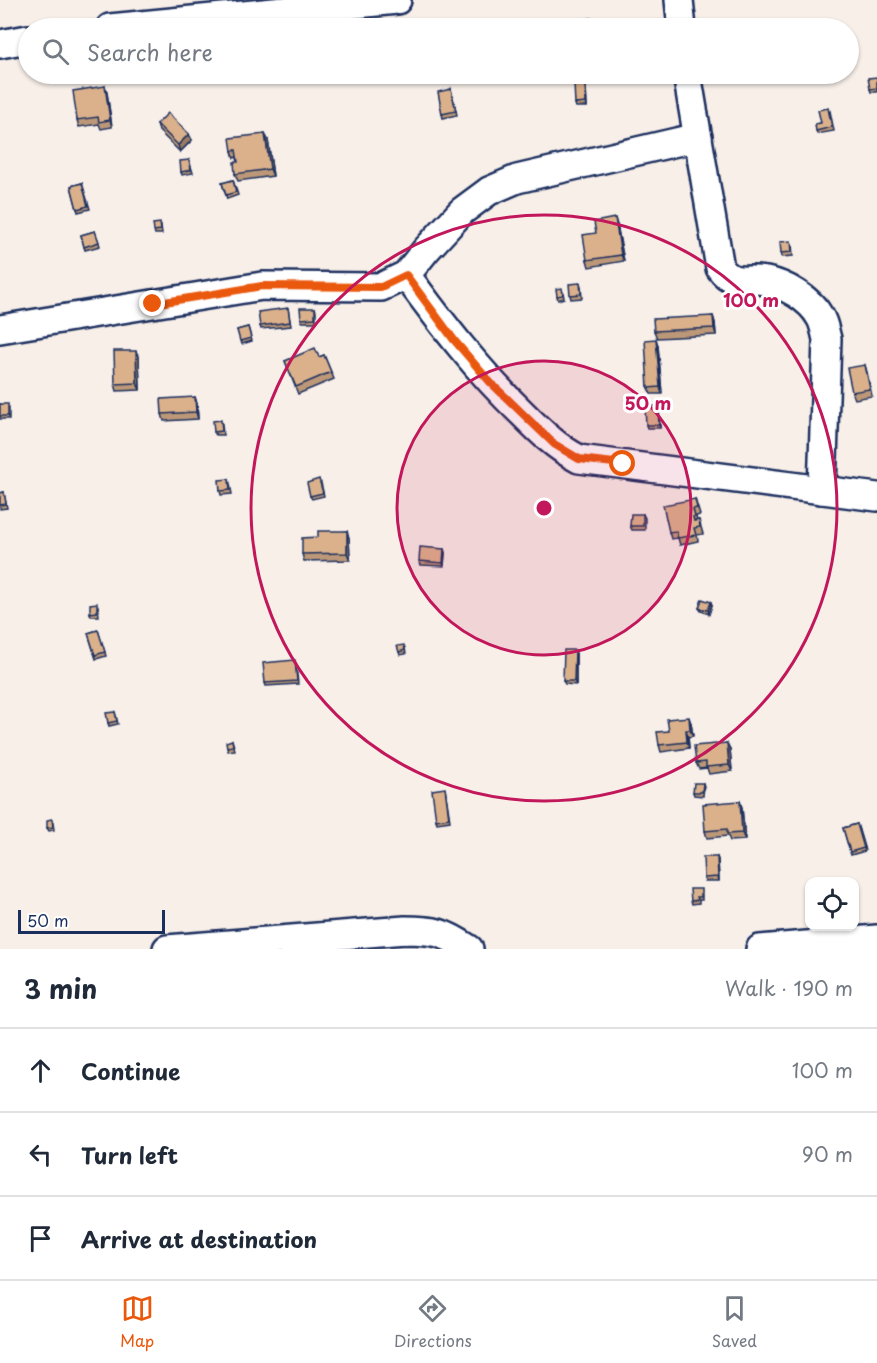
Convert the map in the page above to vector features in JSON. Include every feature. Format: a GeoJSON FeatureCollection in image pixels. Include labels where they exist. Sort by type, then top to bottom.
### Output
{"type":"FeatureCollection","features":[{"type":"Feature","properties":{"kind":"street"},"geometry":{"type":"LineString","coordinates":[[212,18],[397,0]]}},
{"type":"Feature","properties":{"kind":"street"},"geometry":{"type":"LineString","coordinates":[[679,0],[681,18]]}},
{"type":"Feature","properties":{"kind":"street"},"geometry":{"type":"LineString","coordinates":[[0,44],[18,41]]}},
{"type":"Feature","properties":{"kind":"street"},"geometry":{"type":"LineString","coordinates":[[689,84],[720,268],[726,276],[735,280],[766,281],[784,287],[808,302],[820,317],[825,328],[827,339],[822,490]]}},
{"type":"Feature","properties":{"kind":"street"},"geometry":{"type":"LineString","coordinates":[[0,329],[262,286],[381,287],[406,275],[462,212],[489,191],[517,179],[698,137]]}},
{"type":"Feature","properties":{"kind":"street"},"geometry":{"type":"LineString","coordinates":[[406,275],[454,340],[490,382],[554,444],[579,459],[877,497]]}},
{"type":"Feature","properties":{"kind":"street"},"geometry":{"type":"LineString","coordinates":[[166,949],[428,930],[449,936],[469,949]]}},
{"type":"Feature","properties":{"kind":"street"},"geometry":{"type":"LineString","coordinates":[[760,949],[806,947],[877,939]]}},
{"type":"Feature","properties":{"kind":"building"},"geometry":{"type":"Polygon","coordinates":[[[877,77],[877,88],[870,89],[868,78],[877,77]]]}},
{"type":"Feature","properties":{"kind":"building"},"geometry":{"type":"Polygon","coordinates":[[[574,84],[585,84],[586,103],[575,104],[574,84]]]}},
{"type":"Feature","properties":{"kind":"building"},"geometry":{"type":"Polygon","coordinates":[[[105,86],[110,120],[99,122],[98,117],[77,120],[73,91],[105,86]]]}},
{"type":"Feature","properties":{"kind":"building"},"geometry":{"type":"Polygon","coordinates":[[[451,89],[456,111],[442,114],[438,92],[451,89]]]}},
{"type":"Feature","properties":{"kind":"building"},"geometry":{"type":"Polygon","coordinates":[[[828,108],[832,127],[816,131],[815,124],[821,123],[818,110],[828,108]]]}},
{"type":"Feature","properties":{"kind":"building"},"geometry":{"type":"Polygon","coordinates":[[[168,113],[189,134],[178,145],[157,124],[168,113]]]}},
{"type":"Feature","properties":{"kind":"building"},"geometry":{"type":"Polygon","coordinates":[[[265,134],[270,169],[235,174],[234,162],[238,162],[236,150],[232,151],[230,138],[265,134]]]}},
{"type":"Feature","properties":{"kind":"building"},"geometry":{"type":"Polygon","coordinates":[[[189,160],[191,170],[181,172],[180,161],[189,160]]]}},
{"type":"Feature","properties":{"kind":"building"},"geometry":{"type":"Polygon","coordinates":[[[233,180],[236,192],[226,195],[222,183],[233,180]]]}},
{"type":"Feature","properties":{"kind":"building"},"geometry":{"type":"Polygon","coordinates":[[[82,183],[88,206],[77,209],[71,186],[82,183]]]}},
{"type":"Feature","properties":{"kind":"building"},"geometry":{"type":"Polygon","coordinates":[[[615,218],[621,255],[587,260],[583,235],[596,233],[594,222],[615,218]]]}},
{"type":"Feature","properties":{"kind":"building"},"geometry":{"type":"Polygon","coordinates":[[[160,223],[161,230],[154,231],[153,224],[160,223]]]}},
{"type":"Feature","properties":{"kind":"building"},"geometry":{"type":"Polygon","coordinates":[[[95,231],[99,242],[84,247],[81,235],[95,231]]]}},
{"type":"Feature","properties":{"kind":"building"},"geometry":{"type":"Polygon","coordinates":[[[791,241],[792,252],[781,253],[780,242],[791,241]]]}},
{"type":"Feature","properties":{"kind":"building"},"geometry":{"type":"Polygon","coordinates":[[[580,283],[581,294],[570,295],[569,284],[580,283]]]}},
{"type":"Feature","properties":{"kind":"building"},"geometry":{"type":"Polygon","coordinates":[[[562,288],[563,295],[557,296],[556,289],[562,288]]]}},
{"type":"Feature","properties":{"kind":"building"},"geometry":{"type":"Polygon","coordinates":[[[288,308],[290,322],[260,326],[258,312],[288,308]]]}},
{"type":"Feature","properties":{"kind":"building"},"geometry":{"type":"Polygon","coordinates":[[[300,308],[315,308],[315,318],[301,319],[300,308]]]}},
{"type":"Feature","properties":{"kind":"building"},"geometry":{"type":"Polygon","coordinates":[[[713,316],[714,328],[654,331],[653,319],[713,316]]]}},
{"type":"Feature","properties":{"kind":"building"},"geometry":{"type":"Polygon","coordinates":[[[248,327],[251,338],[240,341],[237,330],[248,327]]]}},
{"type":"Feature","properties":{"kind":"building"},"geometry":{"type":"Polygon","coordinates":[[[656,339],[660,387],[648,388],[645,340],[656,339]]]}},
{"type":"Feature","properties":{"kind":"building"},"geometry":{"type":"Polygon","coordinates":[[[315,348],[319,357],[324,355],[331,372],[296,387],[285,361],[315,348]]]}},
{"type":"Feature","properties":{"kind":"building"},"geometry":{"type":"Polygon","coordinates":[[[114,351],[136,351],[137,383],[115,384],[114,351]]]}},
{"type":"Feature","properties":{"kind":"building"},"geometry":{"type":"Polygon","coordinates":[[[865,365],[870,389],[852,392],[847,368],[865,365]]]}},
{"type":"Feature","properties":{"kind":"building"},"geometry":{"type":"Polygon","coordinates":[[[195,397],[196,412],[162,414],[161,399],[195,397]]]}},
{"type":"Feature","properties":{"kind":"building"},"geometry":{"type":"Polygon","coordinates":[[[0,404],[8,404],[8,416],[0,416],[0,404]]]}},
{"type":"Feature","properties":{"kind":"building"},"geometry":{"type":"Polygon","coordinates":[[[645,406],[658,406],[659,425],[646,425],[645,406]]]}},
{"type":"Feature","properties":{"kind":"building"},"geometry":{"type":"Polygon","coordinates":[[[221,420],[222,431],[214,432],[213,421],[221,420]]]}},
{"type":"Feature","properties":{"kind":"building"},"geometry":{"type":"Polygon","coordinates":[[[229,479],[230,490],[220,491],[219,480],[229,479]]]}},
{"type":"Feature","properties":{"kind":"building"},"geometry":{"type":"Polygon","coordinates":[[[319,479],[323,493],[310,496],[307,483],[319,479]]]}},
{"type":"Feature","properties":{"kind":"building"},"geometry":{"type":"Polygon","coordinates":[[[4,492],[6,504],[0,505],[0,493],[4,492]]]}},
{"type":"Feature","properties":{"kind":"building"},"geometry":{"type":"Polygon","coordinates":[[[695,499],[697,508],[693,509],[695,517],[693,517],[694,521],[699,520],[700,527],[694,528],[696,535],[678,538],[676,531],[669,532],[663,505],[695,499]]]}},
{"type":"Feature","properties":{"kind":"building"},"geometry":{"type":"Polygon","coordinates":[[[631,514],[643,514],[643,526],[630,526],[631,514]]]}},
{"type":"Feature","properties":{"kind":"building"},"geometry":{"type":"Polygon","coordinates":[[[318,531],[347,531],[347,553],[302,554],[302,538],[318,537],[318,531]]]}},
{"type":"Feature","properties":{"kind":"building"},"geometry":{"type":"Polygon","coordinates":[[[420,547],[444,549],[443,563],[419,561],[420,547]]]}},
{"type":"Feature","properties":{"kind":"building"},"geometry":{"type":"Polygon","coordinates":[[[702,599],[711,602],[708,610],[699,608],[702,599]]]}},
{"type":"Feature","properties":{"kind":"building"},"geometry":{"type":"Polygon","coordinates":[[[97,603],[97,612],[90,613],[90,604],[97,603]]]}},
{"type":"Feature","properties":{"kind":"building"},"geometry":{"type":"Polygon","coordinates":[[[98,630],[105,652],[95,655],[88,633],[98,630]]]}},
{"type":"Feature","properties":{"kind":"building"},"geometry":{"type":"Polygon","coordinates":[[[404,645],[405,650],[399,652],[397,646],[404,645]]]}},
{"type":"Feature","properties":{"kind":"building"},"geometry":{"type":"Polygon","coordinates":[[[564,650],[575,650],[574,681],[563,681],[564,650]]]}},
{"type":"Feature","properties":{"kind":"building"},"geometry":{"type":"Polygon","coordinates":[[[295,660],[297,681],[265,683],[263,663],[295,660]]]}},
{"type":"Feature","properties":{"kind":"building"},"geometry":{"type":"Polygon","coordinates":[[[115,712],[117,721],[108,723],[106,713],[115,712]]]}},
{"type":"Feature","properties":{"kind":"building"},"geometry":{"type":"Polygon","coordinates":[[[689,717],[690,730],[686,730],[687,742],[659,745],[657,732],[669,731],[667,719],[689,717]]]}},
{"type":"Feature","properties":{"kind":"building"},"geometry":{"type":"Polygon","coordinates":[[[232,740],[233,746],[227,747],[226,742],[232,740]]]}},
{"type":"Feature","properties":{"kind":"building"},"geometry":{"type":"Polygon","coordinates":[[[727,743],[729,765],[706,767],[706,762],[696,763],[694,746],[727,743]]]}},
{"type":"Feature","properties":{"kind":"building"},"geometry":{"type":"Polygon","coordinates":[[[694,783],[703,783],[702,792],[693,792],[694,783]]]}},
{"type":"Feature","properties":{"kind":"building"},"geometry":{"type":"Polygon","coordinates":[[[445,788],[449,818],[436,820],[432,790],[445,788]]]}},
{"type":"Feature","properties":{"kind":"building"},"geometry":{"type":"Polygon","coordinates":[[[740,801],[742,833],[727,834],[727,829],[705,831],[703,804],[740,801]]]}},
{"type":"Feature","properties":{"kind":"building"},"geometry":{"type":"Polygon","coordinates":[[[52,819],[53,827],[47,828],[47,820],[52,819]]]}},
{"type":"Feature","properties":{"kind":"building"},"geometry":{"type":"Polygon","coordinates":[[[857,824],[864,848],[850,852],[843,828],[857,824]]]}},
{"type":"Feature","properties":{"kind":"building"},"geometry":{"type":"Polygon","coordinates":[[[703,857],[717,857],[718,877],[704,878],[703,857]]]}},
{"type":"Feature","properties":{"kind":"building"},"geometry":{"type":"Polygon","coordinates":[[[690,889],[701,889],[701,897],[697,897],[698,900],[691,901],[690,889]]]}},
{"type":"Feature","properties":{"kind":"route"},"geometry":{"type":"LineString","coordinates":[[153,304],[262,286],[381,287],[406,275],[454,340],[490,382],[554,444],[579,459],[623,464]]}}]}
